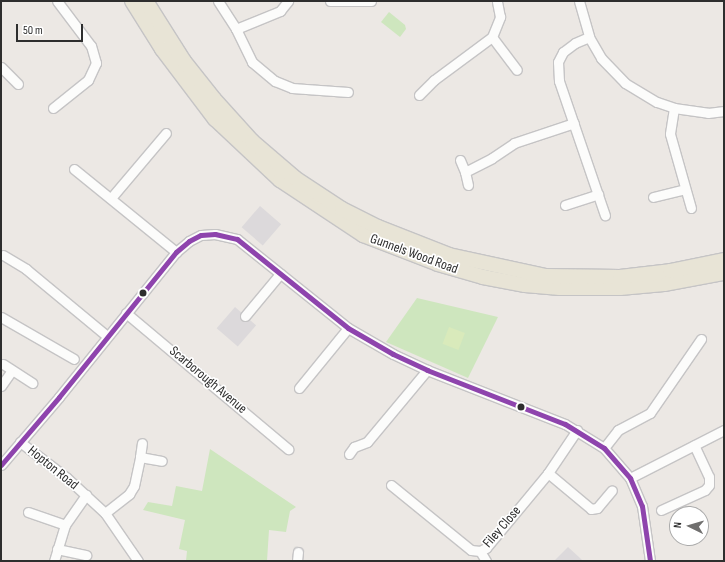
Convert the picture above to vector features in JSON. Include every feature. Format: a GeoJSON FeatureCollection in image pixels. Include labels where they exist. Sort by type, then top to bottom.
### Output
{"type":"FeatureCollection","features":[{"type":"Feature","properties":{"kind":"main road","name":"Gunnels Wood Road"},"geometry":{"type":"LineString","coordinates":[[132,1],[162,49],[215,119],[280,180],[363,235],[395,249],[483,277],[560,288],[592,289],[664,284],[724,273]]}},
{"type":"Feature","properties":{"kind":"main road","name":"Gunnels Wood Road"},"geometry":{"type":"LineString","coordinates":[[146,1],[193,72],[214,99],[252,141],[295,178],[342,209],[378,228],[409,241],[494,267],[545,276],[620,277],[670,271],[724,260]]}},
{"type":"Feature","properties":{"kind":"street"},"geometry":{"type":"LineString","coordinates":[[53,108],[88,80],[96,63],[91,46],[57,1]]}},
{"type":"Feature","properties":{"kind":"street"},"geometry":{"type":"LineString","coordinates":[[218,1],[236,29],[252,62],[275,81],[292,88],[348,92]]}},
{"type":"Feature","properties":{"kind":"street"},"geometry":{"type":"LineString","coordinates":[[236,29],[280,11],[288,1]]}},
{"type":"Feature","properties":{"kind":"street"},"geometry":{"type":"LineString","coordinates":[[330,1],[371,1]]}},
{"type":"Feature","properties":{"kind":"street"},"geometry":{"type":"LineString","coordinates":[[419,94],[434,80],[492,37],[500,17],[497,1]]}},
{"type":"Feature","properties":{"kind":"street"},"geometry":{"type":"LineString","coordinates":[[582,2],[589,37],[600,58],[615,75],[637,91],[674,108],[708,113],[724,111]]}},
{"type":"Feature","properties":{"kind":"street"},"geometry":{"type":"LineString","coordinates":[[492,37],[517,70]]}},
{"type":"Feature","properties":{"kind":"street"},"geometry":{"type":"LineString","coordinates":[[589,37],[575,43],[563,52],[558,62],[559,81],[604,215]]}},
{"type":"Feature","properties":{"kind":"street"},"geometry":{"type":"LineString","coordinates":[[1,67],[18,84]]}},
{"type":"Feature","properties":{"kind":"street"},"geometry":{"type":"LineString","coordinates":[[674,108],[670,134],[691,208]]}},
{"type":"Feature","properties":{"kind":"street"},"geometry":{"type":"LineString","coordinates":[[465,172],[492,158],[514,143],[574,123]]}},
{"type":"Feature","properties":{"kind":"street"},"geometry":{"type":"LineString","coordinates":[[111,198],[166,133]]}},
{"type":"Feature","properties":{"kind":"street"},"geometry":{"type":"LineString","coordinates":[[460,160],[468,185]]}},
{"type":"Feature","properties":{"kind":"street"},"geometry":{"type":"LineString","coordinates":[[74,169],[176,252]]}},
{"type":"Feature","properties":{"kind":"street"},"geometry":{"type":"LineString","coordinates":[[653,198],[685,189]]}},
{"type":"Feature","properties":{"kind":"street"},"geometry":{"type":"LineString","coordinates":[[565,205],[598,194]]}},
{"type":"Feature","properties":{"kind":"street"},"geometry":{"type":"LineString","coordinates":[[1,464],[176,252],[189,241],[201,235],[228,236],[246,246],[348,328],[426,370],[577,430],[604,448],[630,478],[642,506],[650,561]]}},
{"type":"Feature","properties":{"kind":"street"},"geometry":{"type":"LineString","coordinates":[[3,255],[26,269],[107,336]]}},
{"type":"Feature","properties":{"kind":"street"},"geometry":{"type":"LineString","coordinates":[[245,316],[280,274]]}},
{"type":"Feature","properties":{"kind":"street","name":"Scarborough Avenue"},"geometry":{"type":"LineString","coordinates":[[126,313],[288,448]]}},
{"type":"Feature","properties":{"kind":"street"},"geometry":{"type":"LineString","coordinates":[[1,316],[74,359]]}},
{"type":"Feature","properties":{"kind":"street"},"geometry":{"type":"LineString","coordinates":[[298,388],[348,328]]}},
{"type":"Feature","properties":{"kind":"street"},"geometry":{"type":"LineString","coordinates":[[604,448],[618,430],[650,413],[700,339]]}},
{"type":"Feature","properties":{"kind":"street"},"geometry":{"type":"LineString","coordinates":[[3,364],[32,383]]}},
{"type":"Feature","properties":{"kind":"street"},"geometry":{"type":"LineString","coordinates":[[1,386],[12,370]]}},
{"type":"Feature","properties":{"kind":"street"},"geometry":{"type":"LineString","coordinates":[[349,454],[354,448],[367,442],[426,370]]}},
{"type":"Feature","properties":{"kind":"street","name":"Filey Close"},"geometry":{"type":"LineString","coordinates":[[391,485],[471,550],[480,552],[486,548],[548,473],[577,430]]}},
{"type":"Feature","properties":{"kind":"street"},"geometry":{"type":"LineString","coordinates":[[630,478],[724,430]]}},
{"type":"Feature","properties":{"kind":"street","name":"Hopton Road"},"geometry":{"type":"LineString","coordinates":[[20,442],[106,513],[138,561]]}},
{"type":"Feature","properties":{"kind":"street"},"geometry":{"type":"LineString","coordinates":[[106,513],[131,490],[140,457],[142,443]]}},
{"type":"Feature","properties":{"kind":"street"},"geometry":{"type":"LineString","coordinates":[[661,510],[705,490],[709,485],[709,477],[694,445]]}},
{"type":"Feature","properties":{"kind":"street"},"geometry":{"type":"LineString","coordinates":[[140,457],[162,461]]}},
{"type":"Feature","properties":{"kind":"street"},"geometry":{"type":"LineString","coordinates":[[548,473],[592,509],[598,508],[612,490]]}},
{"type":"Feature","properties":{"kind":"street","name":"Hopton Road"},"geometry":{"type":"LineString","coordinates":[[54,561],[65,525],[86,495]]}},
{"type":"Feature","properties":{"kind":"street"},"geometry":{"type":"LineString","coordinates":[[28,512],[65,525]]}},
{"type":"Feature","properties":{"kind":"street"},"geometry":{"type":"LineString","coordinates":[[57,550],[86,555]]}},
{"type":"Feature","properties":{"kind":"street"},"geometry":{"type":"LineString","coordinates":[[480,552],[486,561]]}},
{"type":"Feature","properties":{"kind":"shaded area"},"geometry":{"type":"Polygon","coordinates":[[[260,206],[281,224],[263,246],[242,227],[260,206]]]}},
{"type":"Feature","properties":{"kind":"shaded area"},"geometry":{"type":"Polygon","coordinates":[[[235,307],[256,325],[238,347],[217,328],[235,307]]]}},
{"type":"Feature","properties":{"kind":"shaded area"},"geometry":{"type":"Polygon","coordinates":[[[568,547],[580,558],[583,561],[554,561],[568,547]]]}},
{"type":"Feature","properties":{"kind":"green space"},"geometry":{"type":"Polygon","coordinates":[[[389,12],[405,25],[406,29],[400,37],[381,22],[389,12]]]}},
{"type":"Feature","properties":{"kind":"green space"},"geometry":{"type":"Polygon","coordinates":[[[417,298],[498,317],[468,378],[386,342],[417,298]]]}},
{"type":"Feature","properties":{"kind":"green space"},"geometry":{"type":"Polygon","coordinates":[[[449,327],[465,333],[458,350],[443,344],[449,327]]]}},
{"type":"Feature","properties":{"kind":"green space"},"geometry":{"type":"Polygon","coordinates":[[[210,449],[296,507],[290,511],[286,532],[269,530],[267,561],[186,561],[187,551],[179,549],[185,520],[143,510],[148,502],[172,506],[176,486],[202,491],[210,449]]]}},
{"type":"Feature","properties":{"kind":"transit line"},"geometry":{"type":"LineString","coordinates":[[1,465],[59,397],[176,252],[189,241],[201,235],[215,234],[237,239],[348,328],[393,354],[427,370],[565,424],[604,448],[630,478],[642,506],[650,561]]}}]}
